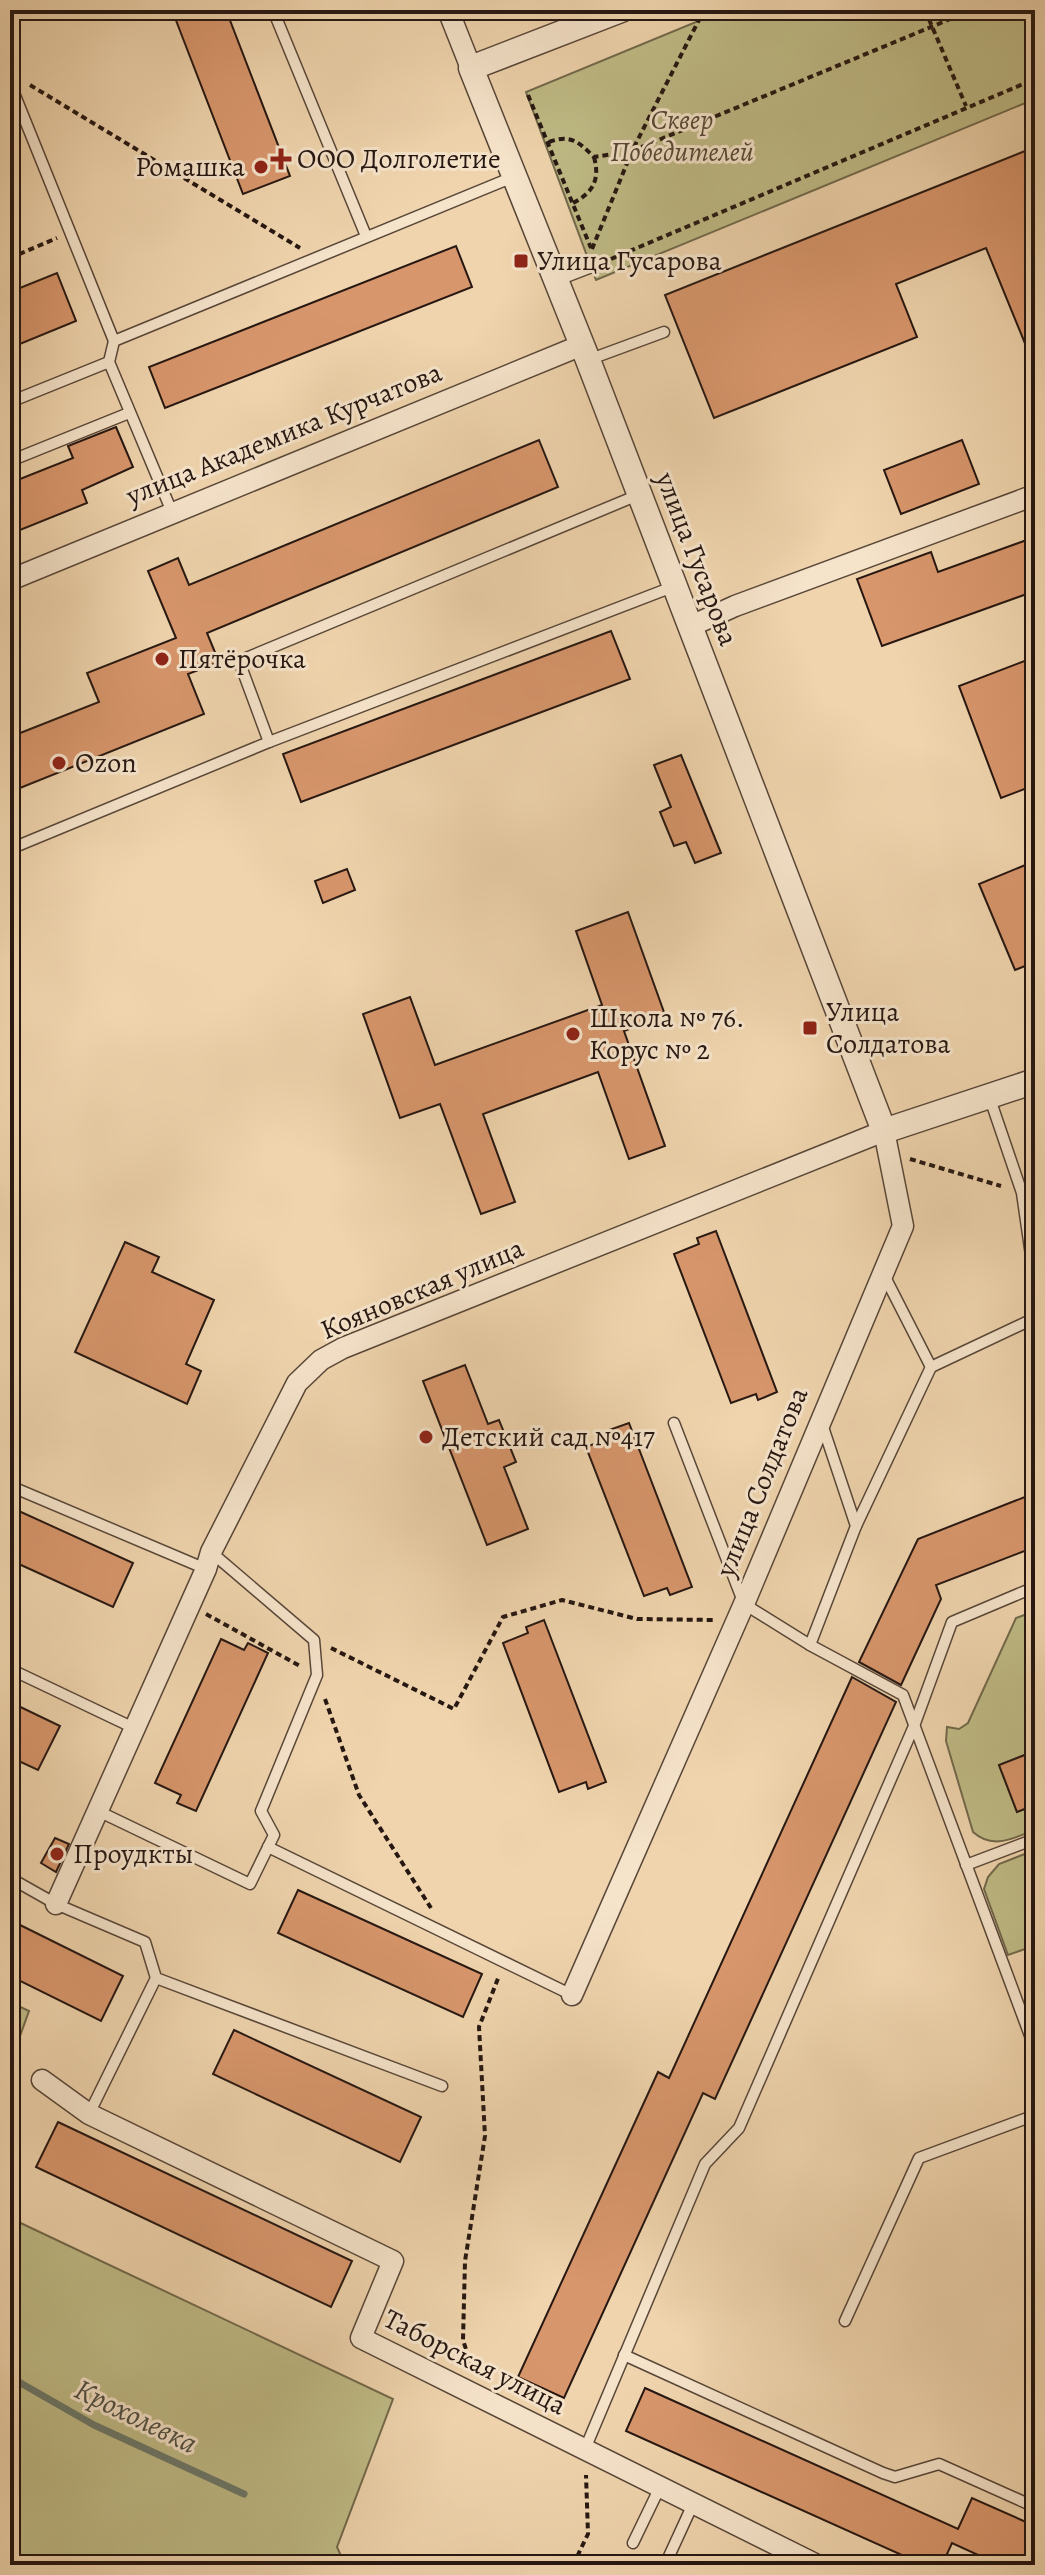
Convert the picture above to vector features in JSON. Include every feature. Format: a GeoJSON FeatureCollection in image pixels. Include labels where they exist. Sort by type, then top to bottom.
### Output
{"type":"FeatureCollection","features":[{"type":"Feature","properties":{"kind":"street","name":"улица Гусарова"},"geometry":{"type":"LineString","coordinates":[[448,10],[585,352],[884,1131]]}},
{"type":"Feature","properties":{"kind":"street"},"geometry":{"type":"LineString","coordinates":[[471,68],[621,10]]}},
{"type":"Feature","properties":{"kind":"street","name":"улица Академика Курчатова"},"geometry":{"type":"LineString","coordinates":[[10,580],[172,512],[585,352]]}},
{"type":"Feature","properties":{"kind":"street"},"geometry":{"type":"LineString","coordinates":[[691,626],[735,606],[1035,495]]}},
{"type":"Feature","properties":{"kind":"street"},"geometry":{"type":"LineString","coordinates":[[884,1131],[1035,1081]]}},
{"type":"Feature","properties":{"kind":"street","name":"улица Солдатова"},"geometry":{"type":"LineString","coordinates":[[572,1995],[740,1612],[903,1226],[884,1131]]}},
{"type":"Feature","properties":{"kind":"street","name":"Кояновская улица"},"geometry":{"type":"LineString","coordinates":[[56,1904],[208,1561],[297,1383],[321,1360],[343,1348],[884,1131]]}},
{"type":"Feature","properties":{"kind":"street","name":"Таборская улица"},"geometry":{"type":"LineString","coordinates":[[42,2080],[89,2114],[393,2261],[361,2338],[817,2565]]}},
{"type":"Feature","properties":{"kind":"lane"},"geometry":{"type":"LineString","coordinates":[[273,10],[366,236]]}},
{"type":"Feature","properties":{"kind":"lane"},"geometry":{"type":"LineString","coordinates":[[10,83],[114,341],[109,362],[172,512]]}},
{"type":"Feature","properties":{"kind":"lane"},"geometry":{"type":"LineString","coordinates":[[114,341],[515,177]]}},
{"type":"Feature","properties":{"kind":"lane"},"geometry":{"type":"LineString","coordinates":[[556,281],[597,265]]}},
{"type":"Feature","properties":{"kind":"lane"},"geometry":{"type":"LineString","coordinates":[[585,352],[664,332]]}},
{"type":"Feature","properties":{"kind":"lane"},"geometry":{"type":"LineString","coordinates":[[10,402],[109,362]]}},
{"type":"Feature","properties":{"kind":"lane"},"geometry":{"type":"LineString","coordinates":[[10,461],[129,413]]}},
{"type":"Feature","properties":{"kind":"lane"},"geometry":{"type":"LineString","coordinates":[[269,742],[239,661],[640,494]]}},
{"type":"Feature","properties":{"kind":"lane"},"geometry":{"type":"LineString","coordinates":[[10,849],[269,742],[675,586]]}},
{"type":"Feature","properties":{"kind":"lane"},"geometry":{"type":"LineString","coordinates":[[989,1096],[1022,1193],[1035,1283]]}},
{"type":"Feature","properties":{"kind":"lane"},"geometry":{"type":"LineString","coordinates":[[883,1273],[931,1367]]}},
{"type":"Feature","properties":{"kind":"lane"},"geometry":{"type":"LineString","coordinates":[[810,1645],[856,1526],[931,1367],[1035,1318]]}},
{"type":"Feature","properties":{"kind":"lane"},"geometry":{"type":"LineString","coordinates":[[820,1418],[856,1526]]}},
{"type":"Feature","properties":{"kind":"lane"},"geometry":{"type":"LineString","coordinates":[[674,1423],[740,1612],[903,1695],[1035,2049]]}},
{"type":"Feature","properties":{"kind":"lane"},"geometry":{"type":"LineString","coordinates":[[10,1486],[208,1561],[314,1640],[317,1675],[261,1811],[274,1835],[250,1884],[98,1811]]}},
{"type":"Feature","properties":{"kind":"lane"},"geometry":{"type":"LineString","coordinates":[[585,2449],[705,2164],[739,2128],[914,1726],[952,1622],[1035,1587]]}},
{"type":"Feature","properties":{"kind":"lane"},"geometry":{"type":"LineString","coordinates":[[10,1669],[136,1729]]}},
{"type":"Feature","properties":{"kind":"lane"},"geometry":{"type":"LineString","coordinates":[[966,1865],[1035,1839]]}},
{"type":"Feature","properties":{"kind":"lane"},"geometry":{"type":"LineString","coordinates":[[268,1847],[572,1995]]}},
{"type":"Feature","properties":{"kind":"lane"},"geometry":{"type":"LineString","coordinates":[[10,1878],[56,1904],[145,1942],[156,1978],[89,2114]]}},
{"type":"Feature","properties":{"kind":"lane"},"geometry":{"type":"LineString","coordinates":[[156,1978],[442,2086]]}},
{"type":"Feature","properties":{"kind":"lane"},"geometry":{"type":"LineString","coordinates":[[845,2321],[919,2158],[1030,2117],[1035,2098]]}},
{"type":"Feature","properties":{"kind":"lane"},"geometry":{"type":"LineString","coordinates":[[624,2355],[883,2473],[895,2477],[939,2464],[1035,2507]]}},
{"type":"Feature","properties":{"kind":"lane"},"geometry":{"type":"LineString","coordinates":[[633,2543],[660,2487]]}},
{"type":"Feature","properties":{"kind":"lane"},"geometry":{"type":"LineString","coordinates":[[665,2565],[693,2504]]}},
{"type":"Feature","properties":{"kind":"path"},"geometry":{"type":"LineString","coordinates":[[925,10],[966,106]]}},
{"type":"Feature","properties":{"kind":"path"},"geometry":{"type":"LineString","coordinates":[[594,157],[632,151],[972,10]]}},
{"type":"Feature","properties":{"kind":"path"},"geometry":{"type":"LineString","coordinates":[[528,95],[591,250],[632,151],[701,16]]}},
{"type":"Feature","properties":{"kind":"path"},"geometry":{"type":"LineString","coordinates":[[597,265],[1035,79]]}},
{"type":"Feature","properties":{"kind":"path"},"geometry":{"type":"LineString","coordinates":[[23,81],[315,257]]}},
{"type":"Feature","properties":{"kind":"path"},"geometry":{"type":"LineString","coordinates":[[549,142],[563,137],[580,143],[594,157],[598,172],[591,191],[573,203]]}},
{"type":"Feature","properties":{"kind":"path"},"geometry":{"type":"LineString","coordinates":[[10,258],[70,232]]}},
{"type":"Feature","properties":{"kind":"path"},"geometry":{"type":"LineString","coordinates":[[903,1157],[1022,1193]]}},
{"type":"Feature","properties":{"kind":"path"},"geometry":{"type":"LineString","coordinates":[[314,1640],[454,1709],[503,1617],[562,1600],[637,1619],[740,1612]]}},
{"type":"Feature","properties":{"kind":"path"},"geometry":{"type":"LineString","coordinates":[[190,1605],[317,1675],[359,1795],[450,1937]]}},
{"type":"Feature","properties":{"kind":"path"},"geometry":{"type":"LineString","coordinates":[[482,2398],[463,2340],[465,2261],[485,2136],[479,2027],[504,1962]]}},
{"type":"Feature","properties":{"kind":"path"},"geometry":{"type":"LineString","coordinates":[[573,2565],[588,2534],[585,2449]]}},
{"type":"Feature","properties":{"kind":"green space","name":"Сквер Победителей"},"geometry":{"type":"Polygon","coordinates":[[[725,10],[1035,10],[1035,99],[596,280],[526,92],[725,10]]]}},
{"type":"Feature","properties":{"kind":"green space"},"geometry":{"type":"Polygon","coordinates":[[[1035,1611],[1035,1751],[999,1765],[1017,1812],[1035,1805],[1035,1830],[1003,1841],[988,1840],[973,1832],[946,1741],[947,1727],[959,1729],[968,1723],[1016,1618],[1035,1611]]]}},
{"type":"Feature","properties":{"kind":"green space"},"geometry":{"type":"Polygon","coordinates":[[[1035,1850],[1035,1974],[1025,1949],[1008,1955],[984,1889],[988,1877],[999,1864],[1035,1850]]]}},
{"type":"Feature","properties":{"kind":"green space"},"geometry":{"type":"Polygon","coordinates":[[[10,2002],[29,2011],[10,2064],[10,2002]]]}},
{"type":"Feature","properties":{"kind":"green space"},"geometry":{"type":"Polygon","coordinates":[[[10,2218],[393,2399],[337,2547],[345,2565],[10,2565],[10,2218]]]}},
{"type":"Feature","properties":{"kind":"building"},"geometry":{"type":"Polygon","coordinates":[[[172,10],[226,10],[290,176],[243,194],[172,10]]]}},
{"type":"Feature","properties":{"kind":"building"},"geometry":{"type":"Polygon","coordinates":[[[1035,147],[1035,368],[986,248],[896,284],[917,337],[714,418],[665,295],[1035,147]]]}},
{"type":"Feature","properties":{"kind":"building"},"geometry":{"type":"Polygon","coordinates":[[[456,246],[472,287],[165,408],[149,367],[456,246]]]}},
{"type":"Feature","properties":{"kind":"building"},"geometry":{"type":"Polygon","coordinates":[[[57,273],[76,321],[10,348],[10,292],[57,273]]]}},
{"type":"Feature","properties":{"kind":"building"},"geometry":{"type":"Polygon","coordinates":[[[116,427],[133,467],[82,490],[87,503],[10,534],[10,483],[73,458],[68,446],[116,427]]]}},
{"type":"Feature","properties":{"kind":"building"},"geometry":{"type":"Polygon","coordinates":[[[539,440],[558,487],[207,633],[219,662],[188,674],[204,714],[10,792],[10,737],[99,702],[87,673],[176,638],[148,571],[178,558],[189,585],[539,440]]]}},
{"type":"Feature","properties":{"kind":"building"},"geometry":{"type":"Polygon","coordinates":[[[962,440],[979,484],[901,514],[884,470],[962,440]]]}},
{"type":"Feature","properties":{"kind":"building"},"geometry":{"type":"Polygon","coordinates":[[[1035,537],[1035,591],[882,646],[857,579],[931,552],[938,572],[1035,537]]]}},
{"type":"Feature","properties":{"kind":"building"},"geometry":{"type":"Polygon","coordinates":[[[611,631],[630,679],[301,802],[283,754],[611,631]]]}},
{"type":"Feature","properties":{"kind":"building"},"geometry":{"type":"Polygon","coordinates":[[[1035,657],[1035,785],[1001,798],[959,686],[1035,657]]]}},
{"type":"Feature","properties":{"kind":"building"},"geometry":{"type":"Polygon","coordinates":[[[681,755],[721,853],[695,863],[686,842],[674,846],[660,812],[671,807],[654,765],[681,755]]]}},
{"type":"Feature","properties":{"kind":"building"},"geometry":{"type":"Polygon","coordinates":[[[1035,861],[1035,962],[1015,970],[979,884],[1035,861]]]}},
{"type":"Feature","properties":{"kind":"building"},"geometry":{"type":"Polygon","coordinates":[[[347,869],[355,890],[323,903],[315,881],[347,869]]]}},
{"type":"Feature","properties":{"kind":"building"},"geometry":{"type":"Polygon","coordinates":[[[628,912],[665,1015],[624,1031],[665,1146],[629,1159],[598,1072],[483,1114],[515,1202],[481,1214],[440,1104],[400,1118],[363,1014],[410,997],[435,1065],[602,1005],[576,931],[628,912]]]}},
{"type":"Feature","properties":{"kind":"building"},"geometry":{"type":"Polygon","coordinates":[[[716,1231],[777,1392],[758,1400],[756,1394],[731,1403],[674,1254],[699,1244],[697,1238],[716,1231]]]}},
{"type":"Feature","properties":{"kind":"building"},"geometry":{"type":"Polygon","coordinates":[[[125,1242],[159,1257],[152,1272],[214,1300],[186,1364],[201,1371],[187,1404],[75,1352],[125,1242]]]}},
{"type":"Feature","properties":{"kind":"building"},"geometry":{"type":"Polygon","coordinates":[[[465,1365],[488,1424],[499,1420],[516,1462],[504,1467],[528,1529],[487,1545],[423,1381],[465,1365]]]}},
{"type":"Feature","properties":{"kind":"building"},"geometry":{"type":"Polygon","coordinates":[[[629,1423],[692,1587],[670,1595],[667,1588],[644,1596],[586,1447],[612,1437],[609,1430],[629,1423]]]}},
{"type":"Feature","properties":{"kind":"building"},"geometry":{"type":"Polygon","coordinates":[[[1035,1493],[1035,1547],[936,1585],[941,1599],[901,1685],[859,1662],[918,1539],[1035,1493]]]}},
{"type":"Feature","properties":{"kind":"building"},"geometry":{"type":"Polygon","coordinates":[[[10,1507],[133,1563],[113,1607],[10,1560],[10,1507]]]}},
{"type":"Feature","properties":{"kind":"building"},"geometry":{"type":"Polygon","coordinates":[[[544,1620],[606,1782],[588,1789],[586,1782],[559,1792],[503,1643],[528,1633],[526,1627],[544,1620]]]}},
{"type":"Feature","properties":{"kind":"building"},"geometry":{"type":"Polygon","coordinates":[[[221,1639],[244,1650],[248,1643],[268,1653],[196,1811],[177,1803],[181,1795],[155,1783],[221,1639]]]}},
{"type":"Feature","properties":{"kind":"building"},"geometry":{"type":"Polygon","coordinates":[[[852,1677],[896,1702],[715,2099],[703,2093],[564,2398],[518,2377],[658,2072],[669,2078],[852,1677]]]}},
{"type":"Feature","properties":{"kind":"building"},"geometry":{"type":"Polygon","coordinates":[[[10,1702],[60,1726],[38,1770],[10,1757],[10,1702]]]}},
{"type":"Feature","properties":{"kind":"building"},"geometry":{"type":"Polygon","coordinates":[[[1035,1751],[1035,1805],[1017,1812],[999,1765],[1035,1751]]]}},
{"type":"Feature","properties":{"kind":"building","name":"Проудкты"},"geometry":{"type":"Polygon","coordinates":[[[55,1838],[69,1844],[56,1872],[41,1863],[55,1838]]]}},
{"type":"Feature","properties":{"kind":"building"},"geometry":{"type":"Polygon","coordinates":[[[298,1890],[482,1974],[463,2017],[278,1933],[298,1890]]]}},
{"type":"Feature","properties":{"kind":"building"},"geometry":{"type":"Polygon","coordinates":[[[10,1920],[123,1976],[101,2021],[10,1976],[10,1920]]]}},
{"type":"Feature","properties":{"kind":"building"},"geometry":{"type":"Polygon","coordinates":[[[234,2030],[421,2117],[400,2162],[213,2074],[234,2030]]]}},
{"type":"Feature","properties":{"kind":"building"},"geometry":{"type":"Polygon","coordinates":[[[58,2122],[352,2261],[331,2307],[36,2167],[58,2122]]]}},
{"type":"Feature","properties":{"kind":"building"},"geometry":{"type":"Polygon","coordinates":[[[645,2388],[958,2529],[972,2498],[1035,2526],[1035,2565],[1000,2565],[952,2543],[942,2565],[924,2565],[626,2431],[645,2388]]]}},
{"type":"Feature","properties":{"kind":"waterway","name":"Крохолевка"},"geometry":{"type":"LineString","coordinates":[[10,2377],[94,2425],[244,2494]]}},
{"type":"Feature","properties":{"kind":"place","name":"ООО Долголетие"},"geometry":{"type":"Point","coordinates":[281,159]}},
{"type":"Feature","properties":{"kind":"place","name":"Ромашка"},"geometry":{"type":"Point","coordinates":[261,167]}},
{"type":"Feature","properties":{"kind":"place","name":"Улица Гусарова"},"geometry":{"type":"Point","coordinates":[521,261]}},
{"type":"Feature","properties":{"kind":"place","name":"Пятёрочка"},"geometry":{"type":"Point","coordinates":[162,659]}},
{"type":"Feature","properties":{"kind":"place","name":"Ozon"},"geometry":{"type":"Point","coordinates":[59,763]}},
{"type":"Feature","properties":{"kind":"place","name":"Улица Солдатова"},"geometry":{"type":"Point","coordinates":[810,1028]}},
{"type":"Feature","properties":{"kind":"place","name":"Школа № 76. Корус № 2"},"geometry":{"type":"Point","coordinates":[573,1034]}},
{"type":"Feature","properties":{"kind":"place","name":"Детский сад №417"},"geometry":{"type":"Point","coordinates":[426,1437]}},
{"type":"Feature","properties":{"kind":"place","name":"Проудкты"},"geometry":{"type":"Point","coordinates":[57,1854]}}]}
